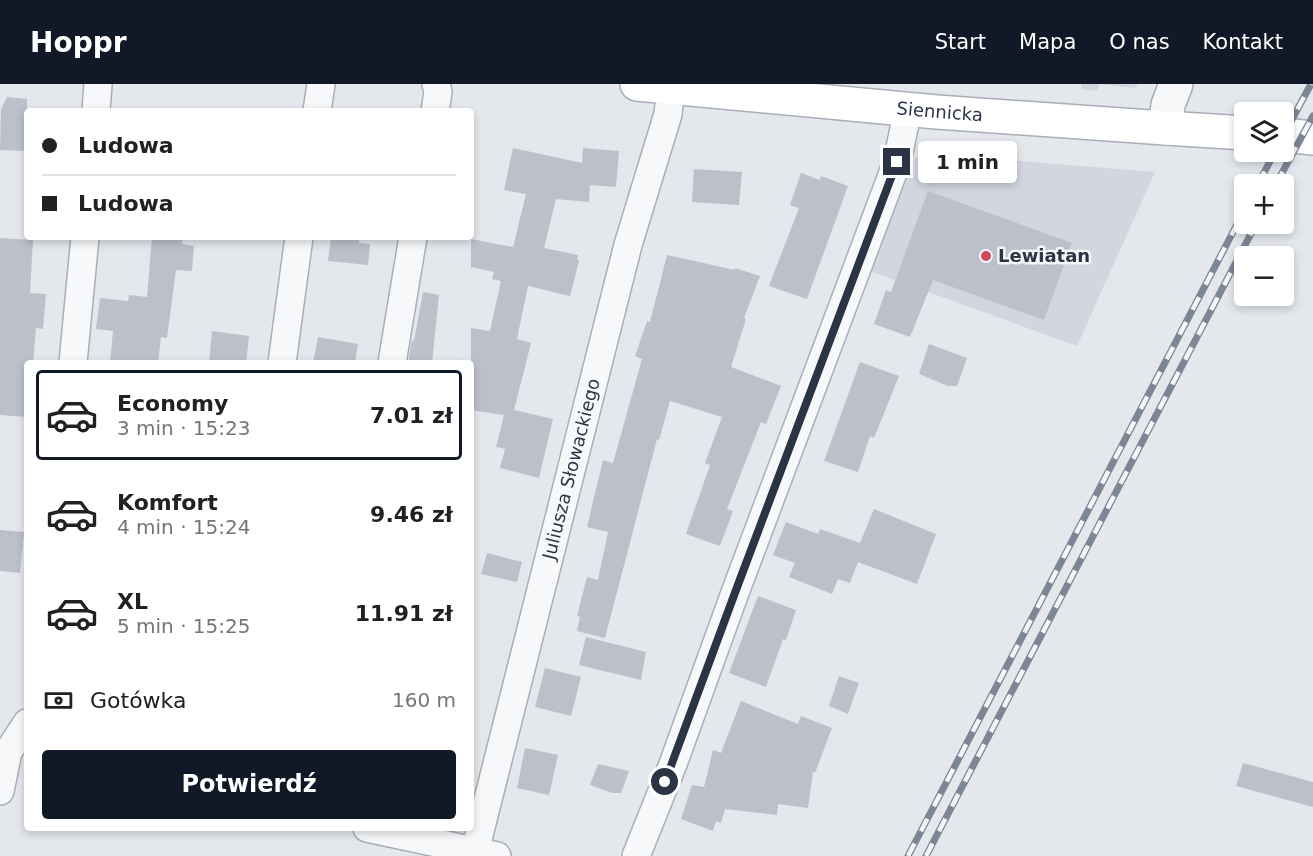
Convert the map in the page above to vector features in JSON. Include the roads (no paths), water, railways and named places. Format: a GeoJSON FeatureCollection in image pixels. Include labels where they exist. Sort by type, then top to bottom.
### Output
{"type":"FeatureCollection","features":[{"type":"Feature","properties":{"kind":"main road","name":"Siennicka"},"geometry":{"type":"LineString","coordinates":[[637,84],[908,109],[1234,132]]}},
{"type":"Feature","properties":{"kind":"main road"},"geometry":{"type":"LineString","coordinates":[[1294,136],[1313,138]]}},
{"type":"Feature","properties":{"kind":"street"},"geometry":{"type":"LineString","coordinates":[[96,108],[99,84]]}},
{"type":"Feature","properties":{"kind":"street"},"geometry":{"type":"LineString","coordinates":[[317,108],[321,84]]}},
{"type":"Feature","properties":{"kind":"street"},"geometry":{"type":"LineString","coordinates":[[435,108],[438,92],[436,84]]}},
{"type":"Feature","properties":{"kind":"street"},"geometry":{"type":"LineString","coordinates":[[1165,128],[1168,105],[1176,84]]}},
{"type":"Feature","properties":{"kind":"street","name":"Juliusza Słowackiego"},"geometry":{"type":"LineString","coordinates":[[486,853],[628,245],[668,114],[671,87]]}},
{"type":"Feature","properties":{"kind":"street"},"geometry":{"type":"LineString","coordinates":[[636,856],[673,764],[897,162],[908,109]]}},
{"type":"Feature","properties":{"kind":"street"},"geometry":{"type":"LineString","coordinates":[[74,360],[85,240]]}},
{"type":"Feature","properties":{"kind":"street"},"geometry":{"type":"LineString","coordinates":[[282,360],[299,240]]}},
{"type":"Feature","properties":{"kind":"street"},"geometry":{"type":"LineString","coordinates":[[392,360],[412,240]]}},
{"type":"Feature","properties":{"kind":"street"},"geometry":{"type":"LineString","coordinates":[[0,790],[16,742]]}},
{"type":"Feature","properties":{"kind":"street"},"geometry":{"type":"LineString","coordinates":[[381,831],[486,853]]}},
{"type":"Feature","properties":{"kind":"railway"},"geometry":{"type":"LineString","coordinates":[[1294,115],[1311,84]]}},
{"type":"Feature","properties":{"kind":"railway"},"geometry":{"type":"LineString","coordinates":[[1281,174],[1313,116]]}},
{"type":"Feature","properties":{"kind":"railway"},"geometry":{"type":"LineString","coordinates":[[1263,174],[1270,162]]}},
{"type":"Feature","properties":{"kind":"railway"},"geometry":{"type":"LineString","coordinates":[[908,856],[1234,230]]}},
{"type":"Feature","properties":{"kind":"railway"},"geometry":{"type":"LineString","coordinates":[[926,856],[1251,234]]}},
{"type":"Feature","properties":{"kind":"place","name":"Lewiatan"},"geometry":{"type":"Point","coordinates":[986,256]}}]}
